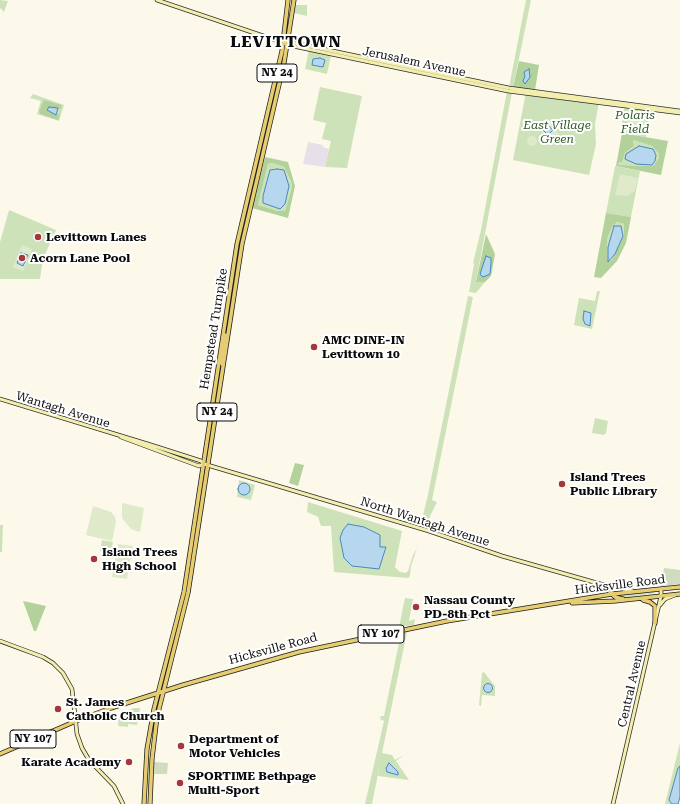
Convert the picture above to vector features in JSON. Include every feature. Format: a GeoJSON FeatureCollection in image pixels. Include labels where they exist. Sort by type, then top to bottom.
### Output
{"type":"FeatureCollection","features":[{"type":"Feature","properties":{"kind":"main road"},"geometry":{"type":"LineString","coordinates":[[157,0],[283,42]]}},
{"type":"Feature","properties":{"kind":"main road","name":"Hempstead Turnpike"},"geometry":{"type":"LineString","coordinates":[[144,804],[147,749],[154,709],[184,592],[242,220],[283,42],[288,0]]}},
{"type":"Feature","properties":{"kind":"main road","name":"Hempstead Turnpike"},"geometry":{"type":"LineString","coordinates":[[150,804],[154,741],[163,692],[188,593],[209,466],[242,244],[289,43],[294,0]]}},
{"type":"Feature","properties":{"kind":"main road","name":"Jerusalem Avenue"},"geometry":{"type":"LineString","coordinates":[[283,42],[509,88],[680,112]]}},
{"type":"Feature","properties":{"kind":"main road"},"geometry":{"type":"LineString","coordinates":[[219,366],[224,367],[222,363],[225,340],[224,328]]}},
{"type":"Feature","properties":{"kind":"main road","name":"Wantagh Avenue"},"geometry":{"type":"LineString","coordinates":[[0,399],[201,461],[209,466]]}},
{"type":"Feature","properties":{"kind":"main road","name":"North Wantagh Avenue"},"geometry":{"type":"LineString","coordinates":[[209,466],[428,531],[502,556],[580,576],[605,586],[637,591]]}},
{"type":"Feature","properties":{"kind":"main road"},"geometry":{"type":"LineString","coordinates":[[605,586],[617,598],[626,600]]}},
{"type":"Feature","properties":{"kind":"main road"},"geometry":{"type":"LineString","coordinates":[[602,595],[606,592],[605,586]]}},
{"type":"Feature","properties":{"kind":"main road","name":"Hicksville Road"},"geometry":{"type":"LineString","coordinates":[[0,754],[76,721],[146,696],[320,647],[447,621],[563,603],[602,595],[680,587]]}},
{"type":"Feature","properties":{"kind":"main road","name":"Central Avenue"},"geometry":{"type":"LineString","coordinates":[[614,804],[659,606],[661,589]]}},
{"type":"Feature","properties":{"kind":"main road"},"geometry":{"type":"LineString","coordinates":[[659,606],[665,599],[679,594]]}},
{"type":"Feature","properties":{"kind":"main road","name":"Hicksville Road"},"geometry":{"type":"LineString","coordinates":[[563,603],[626,600],[679,594]]}},
{"type":"Feature","properties":{"kind":"main road"},"geometry":{"type":"LineString","coordinates":[[634,599],[647,600],[654,605],[655,623]]}},
{"type":"Feature","properties":{"kind":"main road"},"geometry":{"type":"LineString","coordinates":[[0,641],[43,657],[59,668],[67,678],[72,689],[76,721],[82,748],[89,760],[117,790],[123,804]]}},
{"type":"Feature","properties":{"kind":"main road"},"geometry":{"type":"LineString","coordinates":[[166,679],[168,684],[175,687]]}},
{"type":"Feature","properties":{"kind":"main road"},"geometry":{"type":"LineString","coordinates":[[146,696],[153,699],[154,709]]}},
{"type":"Feature","properties":{"kind":"shaded area"},"geometry":{"type":"Polygon","coordinates":[[[308,142],[323,145],[323,147],[329,149],[325,167],[303,164],[308,142]]]}},
{"type":"Feature","properties":{"kind":"green space"},"geometry":{"type":"Polygon","coordinates":[[[0,0],[8,1],[4,12],[0,8],[0,0]]]}},
{"type":"Feature","properties":{"kind":"green space"},"geometry":{"type":"Polygon","coordinates":[[[526,0],[531,0],[513,88],[509,87],[526,0]]]}},
{"type":"Feature","properties":{"kind":"green space"},"geometry":{"type":"Polygon","coordinates":[[[296,5],[307,5],[307,16],[294,13],[296,5]]]}},
{"type":"Feature","properties":{"kind":"green space"},"geometry":{"type":"Polygon","coordinates":[[[309,50],[331,55],[327,74],[305,69],[309,50]]]}},
{"type":"Feature","properties":{"kind":"green space"},"geometry":{"type":"Polygon","coordinates":[[[519,61],[539,65],[535,90],[513,88],[519,61]]]}},
{"type":"Feature","properties":{"kind":"green space"},"geometry":{"type":"Polygon","coordinates":[[[320,87],[362,96],[347,168],[325,167],[331,141],[322,139],[326,123],[313,120],[320,87]]]}},
{"type":"Feature","properties":{"kind":"green space"},"geometry":{"type":"Polygon","coordinates":[[[507,91],[512,92],[476,281],[485,282],[476,293],[469,292],[473,263],[481,230],[507,91]]]}},
{"type":"Feature","properties":{"kind":"green space","name":"East Village Green"},"geometry":{"type":"Polygon","coordinates":[[[526,92],[599,102],[595,124],[596,144],[589,175],[513,160],[526,92]]]}},
{"type":"Feature","properties":{"kind":"green space"},"geometry":{"type":"Polygon","coordinates":[[[33,94],[64,105],[59,121],[37,114],[41,101],[30,98],[33,94]]]}},
{"type":"Feature","properties":{"kind":"green space"},"geometry":{"type":"Polygon","coordinates":[[[44,100],[61,105],[61,109],[53,107],[56,115],[60,114],[58,120],[40,114],[39,111],[44,100]]]}},
{"type":"Feature","properties":{"kind":"green space","name":"Polaris Field"},"geometry":{"type":"Polygon","coordinates":[[[624,108],[650,111],[646,137],[621,132],[624,108]]]}},
{"type":"Feature","properties":{"kind":"green space"},"geometry":{"type":"Polygon","coordinates":[[[629,112],[637,112],[643,116],[645,124],[643,131],[626,128],[629,112]]]}},
{"type":"Feature","properties":{"kind":"green space"},"geometry":{"type":"Polygon","coordinates":[[[544,120],[559,134],[552,141],[537,127],[544,120]]]}},
{"type":"Feature","properties":{"kind":"green space"},"geometry":{"type":"Polygon","coordinates":[[[622,133],[668,141],[661,175],[616,166],[622,133]],[[633,140],[634,146],[625,153],[622,162],[619,162],[618,165],[653,166],[659,158],[659,154],[652,146],[633,140]]]}},
{"type":"Feature","properties":{"kind":"green space"},"geometry":{"type":"Polygon","coordinates":[[[530,136],[534,136],[536,137],[536,145],[530,146],[527,143],[527,139],[530,136]]]}},
{"type":"Feature","properties":{"kind":"green space"},"geometry":{"type":"Polygon","coordinates":[[[633,140],[652,146],[659,154],[659,158],[653,166],[618,165],[619,162],[622,162],[625,153],[634,146],[633,140]]]}},
{"type":"Feature","properties":{"kind":"green space"},"geometry":{"type":"Polygon","coordinates":[[[265,157],[288,162],[295,186],[288,218],[252,208],[265,157]],[[272,163],[268,164],[258,205],[278,211],[285,211],[292,187],[291,181],[284,167],[272,163]]]}},
{"type":"Feature","properties":{"kind":"green space"},"geometry":{"type":"Polygon","coordinates":[[[272,163],[284,167],[291,181],[292,187],[285,211],[278,211],[258,205],[268,164],[272,163]]]}},
{"type":"Feature","properties":{"kind":"green space"},"geometry":{"type":"Polygon","coordinates":[[[615,166],[640,171],[631,217],[606,213],[615,166]]]}},
{"type":"Feature","properties":{"kind":"green space"},"geometry":{"type":"Polygon","coordinates":[[[620,174],[638,178],[635,191],[627,196],[615,195],[620,174]]]}},
{"type":"Feature","properties":{"kind":"green space"},"geometry":{"type":"Polygon","coordinates":[[[9,210],[56,230],[43,259],[40,279],[0,279],[0,242],[9,210]]]}},
{"type":"Feature","properties":{"kind":"green space"},"geometry":{"type":"Polygon","coordinates":[[[606,213],[631,217],[626,243],[617,261],[601,278],[594,277],[606,213]],[[617,222],[612,227],[607,239],[608,262],[612,260],[624,235],[624,224],[617,222]]]}},
{"type":"Feature","properties":{"kind":"green space"},"geometry":{"type":"Polygon","coordinates":[[[617,222],[624,224],[624,235],[612,260],[608,262],[607,239],[612,227],[617,222]]]}},
{"type":"Feature","properties":{"kind":"green space"},"geometry":{"type":"Polygon","coordinates":[[[486,234],[495,254],[491,276],[485,282],[476,282],[486,234]]]}},
{"type":"Feature","properties":{"kind":"green space","name":"Acorn Lane Pool"},"geometry":{"type":"Polygon","coordinates":[[[22,245],[32,249],[23,271],[13,267],[22,245]]]}},
{"type":"Feature","properties":{"kind":"green space"},"geometry":{"type":"Polygon","coordinates":[[[597,291],[600,291],[592,329],[574,325],[579,298],[595,301],[597,291]]]}},
{"type":"Feature","properties":{"kind":"green space"},"geometry":{"type":"Polygon","coordinates":[[[468,296],[473,297],[432,500],[437,502],[430,516],[428,525],[421,523],[468,296]]]}},
{"type":"Feature","properties":{"kind":"green space"},"geometry":{"type":"Polygon","coordinates":[[[595,418],[608,421],[606,433],[604,435],[592,433],[595,418]]]}},
{"type":"Feature","properties":{"kind":"green space"},"geometry":{"type":"Polygon","coordinates":[[[295,463],[304,465],[298,486],[289,483],[295,463]]]}},
{"type":"Feature","properties":{"kind":"green space"},"geometry":{"type":"Polygon","coordinates":[[[239,480],[255,485],[251,500],[237,497],[239,480]]]}},
{"type":"Feature","properties":{"kind":"green space"},"geometry":{"type":"Polygon","coordinates":[[[308,502],[402,531],[395,567],[400,572],[406,573],[417,548],[411,566],[410,576],[408,578],[334,572],[331,526],[321,526],[318,517],[307,512],[308,502]]]}},
{"type":"Feature","properties":{"kind":"green space"},"geometry":{"type":"Polygon","coordinates":[[[122,503],[144,508],[140,532],[131,529],[122,518],[122,503]]]}},
{"type":"Feature","properties":{"kind":"green space"},"geometry":{"type":"Polygon","coordinates":[[[93,506],[111,512],[115,517],[116,522],[112,541],[86,535],[93,506]]]}},
{"type":"Feature","properties":{"kind":"green space"},"geometry":{"type":"Polygon","coordinates":[[[0,525],[3,525],[2,552],[0,552],[0,525]]]}},
{"type":"Feature","properties":{"kind":"green space"},"geometry":{"type":"Polygon","coordinates":[[[102,540],[113,542],[111,552],[100,551],[102,540]]]}},
{"type":"Feature","properties":{"kind":"green space"},"geometry":{"type":"Polygon","coordinates":[[[118,544],[133,546],[127,579],[112,577],[118,544]]]}},
{"type":"Feature","properties":{"kind":"green space"},"geometry":{"type":"Polygon","coordinates":[[[664,568],[680,570],[680,584],[661,586],[664,568]]]}},
{"type":"Feature","properties":{"kind":"green space"},"geometry":{"type":"Polygon","coordinates":[[[656,593],[622,598],[617,595],[656,593]]]}},
{"type":"Feature","properties":{"kind":"green space"},"geometry":{"type":"Polygon","coordinates":[[[405,598],[413,599],[409,621],[415,619],[414,625],[399,627],[405,598]]]}},
{"type":"Feature","properties":{"kind":"green space"},"geometry":{"type":"Polygon","coordinates":[[[23,601],[46,606],[36,631],[34,631],[23,601]]]}},
{"type":"Feature","properties":{"kind":"green space"},"geometry":{"type":"Polygon","coordinates":[[[407,632],[382,753],[392,755],[395,760],[404,755],[396,761],[409,780],[378,776],[380,764],[372,804],[365,804],[384,721],[380,719],[381,716],[384,716],[401,633],[407,632]]]}},
{"type":"Feature","properties":{"kind":"green space"},"geometry":{"type":"Polygon","coordinates":[[[484,672],[495,686],[495,696],[482,695],[481,706],[479,705],[482,673],[484,672]]]}},
{"type":"Feature","properties":{"kind":"green space"},"geometry":{"type":"Polygon","coordinates":[[[134,708],[140,708],[137,725],[128,724],[128,727],[118,726],[119,714],[134,708]]]}},
{"type":"Feature","properties":{"kind":"green space"},"geometry":{"type":"Polygon","coordinates":[[[680,743],[680,766],[678,768],[669,800],[672,804],[665,804],[680,743]]]}},
{"type":"Feature","properties":{"kind":"green space"},"geometry":{"type":"Polygon","coordinates":[[[154,762],[168,763],[167,774],[154,774],[154,762]]]}},
{"type":"Feature","properties":{"kind":"water"},"geometry":{"type":"Polygon","coordinates":[[[320,58],[325,60],[323,67],[312,65],[313,59],[320,58]]]}},
{"type":"Feature","properties":{"kind":"water"},"geometry":{"type":"Polygon","coordinates":[[[529,69],[530,77],[525,84],[523,81],[525,76],[524,72],[529,69]]]}},
{"type":"Feature","properties":{"kind":"water"},"geometry":{"type":"Polygon","coordinates":[[[49,107],[58,108],[56,115],[47,110],[49,107]]]}},
{"type":"Feature","properties":{"kind":"water"},"geometry":{"type":"Polygon","coordinates":[[[544,122],[553,130],[548,135],[540,127],[544,122]]]}},
{"type":"Feature","properties":{"kind":"water"},"geometry":{"type":"Polygon","coordinates":[[[639,146],[653,149],[656,155],[655,161],[652,165],[636,164],[625,159],[626,154],[639,146]]]}},
{"type":"Feature","properties":{"kind":"water"},"geometry":{"type":"Polygon","coordinates":[[[270,170],[284,170],[289,186],[285,204],[280,209],[263,203],[263,196],[270,170]]]}},
{"type":"Feature","properties":{"kind":"water"},"geometry":{"type":"Polygon","coordinates":[[[614,226],[621,226],[623,236],[615,254],[608,262],[608,247],[614,226]]]}},
{"type":"Feature","properties":{"kind":"water","name":"Acorn Lane Pool"},"geometry":{"type":"Polygon","coordinates":[[[21,253],[28,255],[23,266],[17,263],[21,253]]]}},
{"type":"Feature","properties":{"kind":"water"},"geometry":{"type":"Polygon","coordinates":[[[486,256],[491,258],[490,274],[483,277],[480,274],[486,256]]]}},
{"type":"Feature","properties":{"kind":"water"},"geometry":{"type":"Polygon","coordinates":[[[584,311],[591,313],[590,326],[585,324],[583,319],[584,311]]]}},
{"type":"Feature","properties":{"kind":"water"},"geometry":{"type":"Polygon","coordinates":[[[244,483],[248,485],[250,489],[248,493],[244,495],[240,493],[238,489],[240,485],[244,483]]]}},
{"type":"Feature","properties":{"kind":"water"},"geometry":{"type":"Polygon","coordinates":[[[348,524],[364,527],[380,535],[380,547],[386,547],[379,569],[352,566],[344,558],[340,538],[343,530],[348,524]]]}},
{"type":"Feature","properties":{"kind":"water"},"geometry":{"type":"Polygon","coordinates":[[[488,683],[493,688],[488,693],[483,688],[488,683]]]}},
{"type":"Feature","properties":{"kind":"water"},"geometry":{"type":"Polygon","coordinates":[[[389,763],[398,772],[398,775],[387,772],[386,768],[389,763]]]}},
{"type":"Feature","properties":{"kind":"water"},"geometry":{"type":"Polygon","coordinates":[[[680,766],[680,797],[678,804],[672,804],[669,800],[678,768],[680,766]]]}},
{"type":"Feature","properties":{"kind":"place","name":"Levittown Lanes"},"geometry":{"type":"Point","coordinates":[38,237]}},
{"type":"Feature","properties":{"kind":"place","name":"Acorn Lane Pool"},"geometry":{"type":"Point","coordinates":[22,258]}},
{"type":"Feature","properties":{"kind":"place","name":"AMC DINE-IN Levittown 10"},"geometry":{"type":"Point","coordinates":[314,347]}},
{"type":"Feature","properties":{"kind":"place","name":"Island Trees Public Library"},"geometry":{"type":"Point","coordinates":[562,484]}},
{"type":"Feature","properties":{"kind":"place","name":"Island Trees High School"},"geometry":{"type":"Point","coordinates":[94,559]}},
{"type":"Feature","properties":{"kind":"place","name":"Nassau County PD-8th Pct"},"geometry":{"type":"Point","coordinates":[416,607]}},
{"type":"Feature","properties":{"kind":"place","name":"St. James Catholic Church"},"geometry":{"type":"Point","coordinates":[58,709]}},
{"type":"Feature","properties":{"kind":"place","name":"Department of Motor Vehicles"},"geometry":{"type":"Point","coordinates":[181,746]}},
{"type":"Feature","properties":{"kind":"place","name":"Karate Academy"},"geometry":{"type":"Point","coordinates":[129,762]}},
{"type":"Feature","properties":{"kind":"place","name":"SPORTIME Bethpage Multi-Sport"},"geometry":{"type":"Point","coordinates":[180,783]}},
{"type":"Feature","properties":{"kind":"district","name":"LEVITTOWN"},"geometry":{"type":"Point","coordinates":[286,42]}}]}
